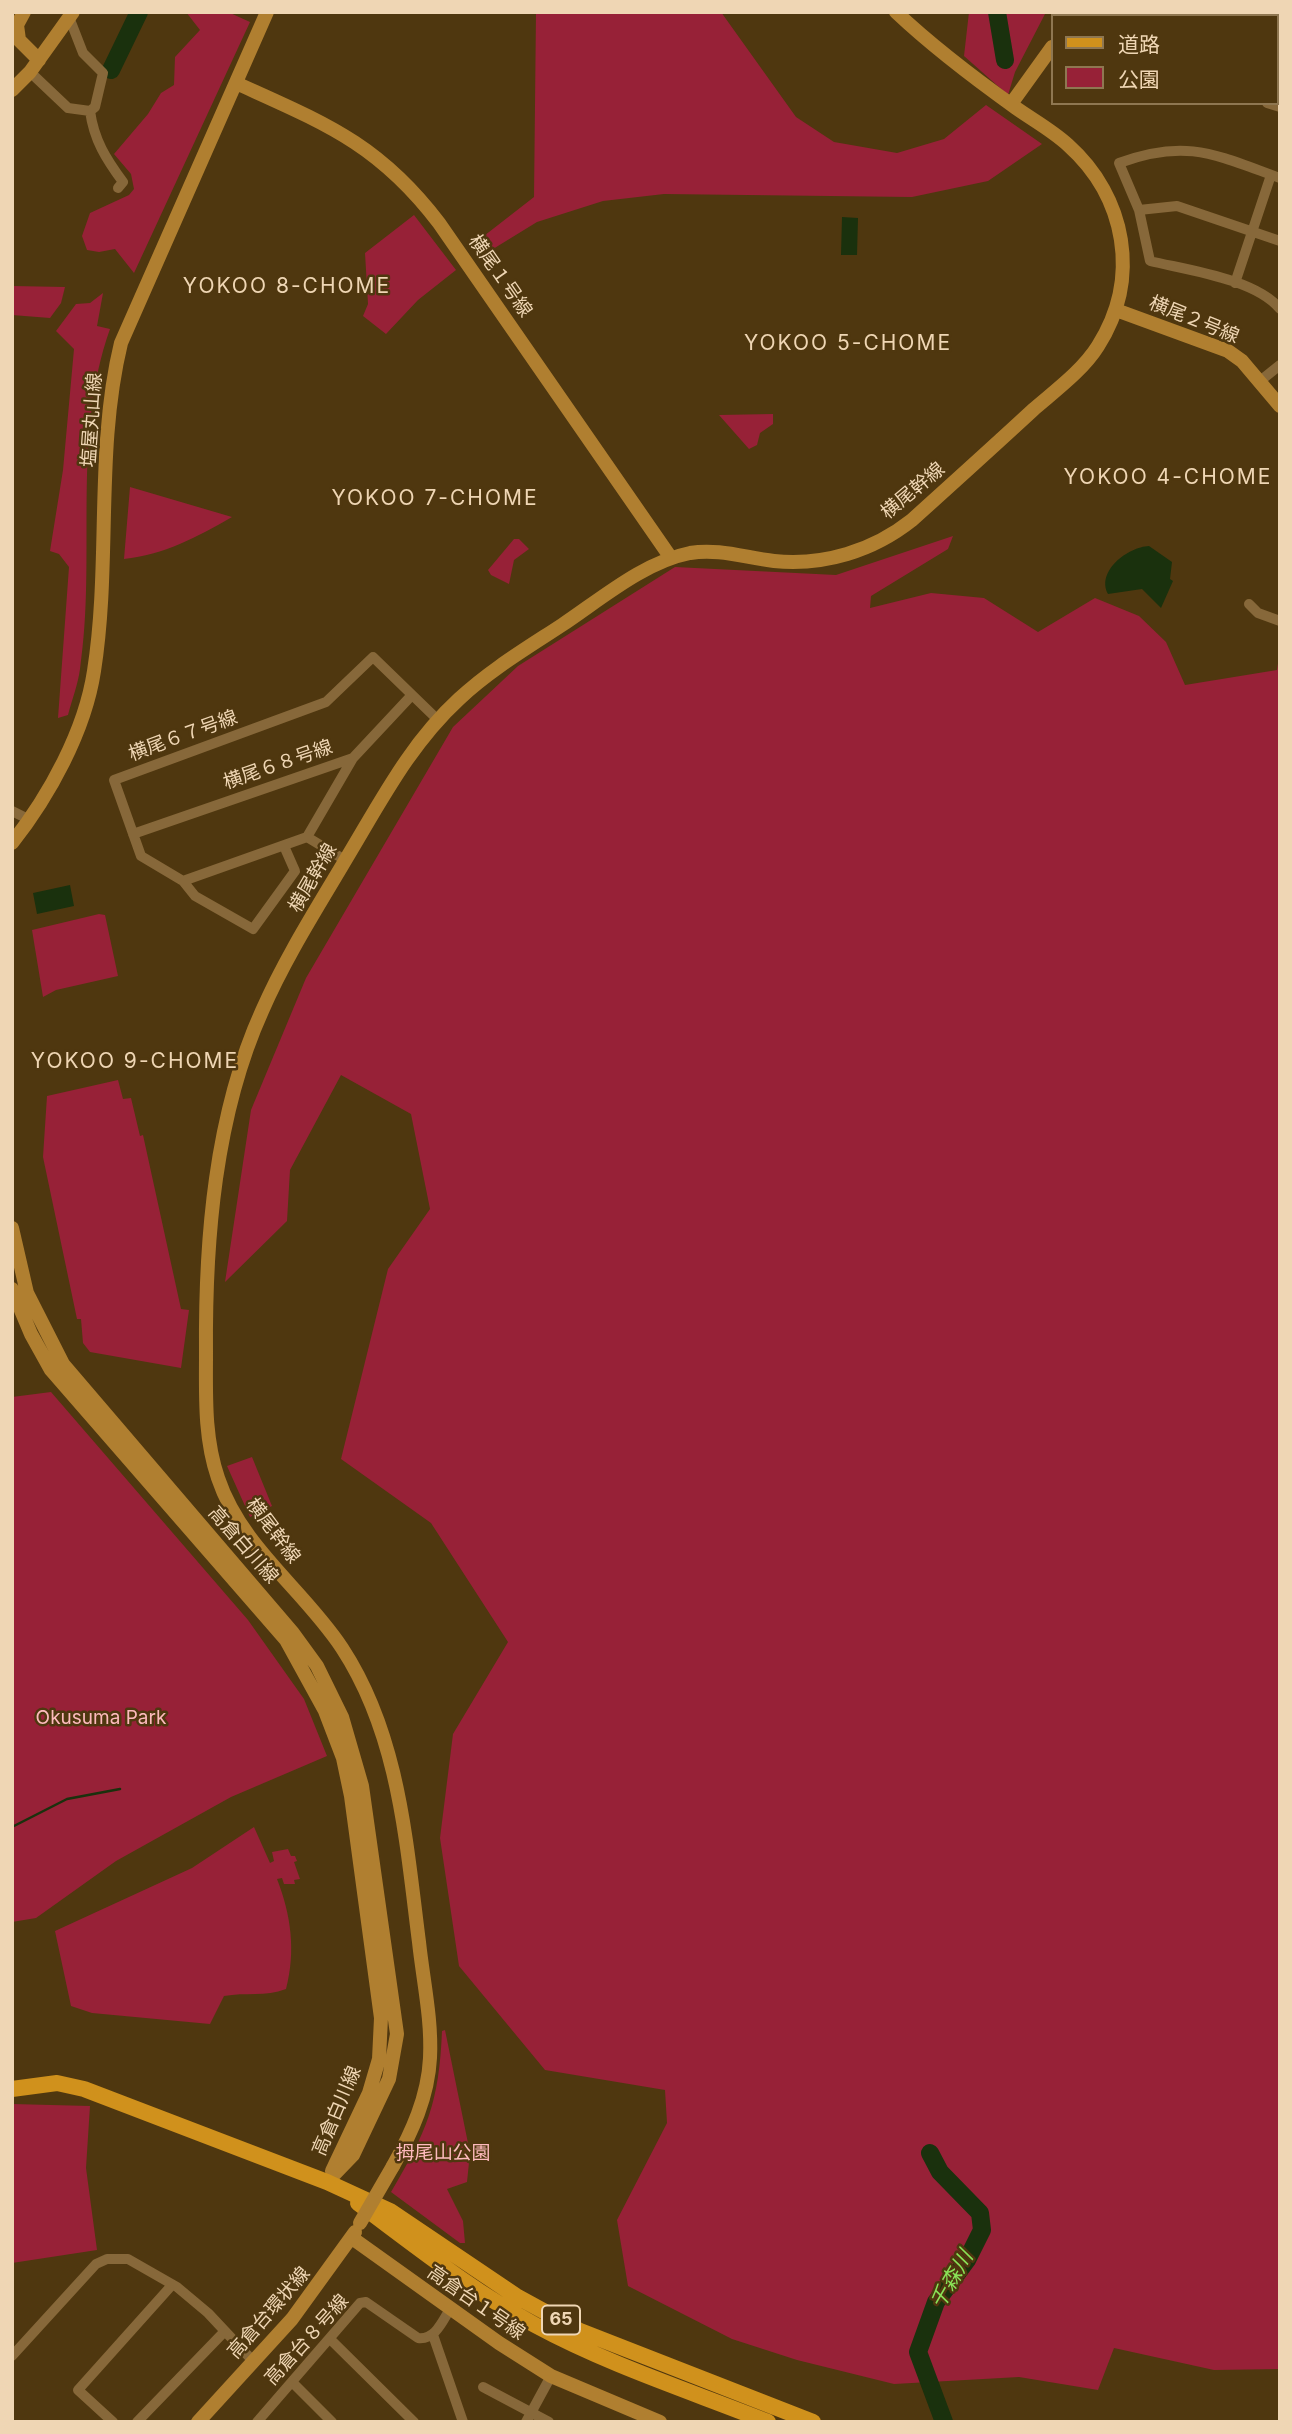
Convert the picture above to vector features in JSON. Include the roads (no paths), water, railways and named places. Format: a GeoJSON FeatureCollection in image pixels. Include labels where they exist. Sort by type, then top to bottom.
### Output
{"type":"FeatureCollection","features":[{"type":"Feature","properties":{"kind":"main road","name":"65"},"geometry":{"type":"LineString","coordinates":[[12,2089],[57,2083],[84,2090],[327,2182],[390,2211],[516,2296],[580,2331],[813,2422]]}},
{"type":"Feature","properties":{"kind":"main road","name":"65"},"geometry":{"type":"LineString","coordinates":[[327,2182],[439,2264],[535,2325],[585,2350],[768,2422]]}},
{"type":"Feature","properties":{"kind":"street"},"geometry":{"type":"LineString","coordinates":[[24,12],[17,26],[19,40],[34,66],[68,107],[90,111],[95,107],[103,73],[83,53],[71,14]]}},
{"type":"Feature","properties":{"kind":"street","name":"塩屋丸山線"},"geometry":{"type":"LineString","coordinates":[[12,843],[30,820],[74,736],[94,674],[100,620],[111,391],[121,343],[267,12]]}},
{"type":"Feature","properties":{"kind":"street","name":"横尾幹線"},"geometry":{"type":"LineString","coordinates":[[360,2223],[412,2130],[425,2094],[430,2058],[430,2028],[392,1764],[377,1716],[341,1646],[247,1534],[232,1512],[212,1460],[205,1407],[206,1291],[220,1161],[242,1062],[281,971],[402,765],[438,720],[471,688],[504,663],[632,579],[671,558],[709,551],[772,561],[815,561],[857,551],[888,537],[912,520],[1080,367],[1097,348],[1116,310],[1124,272],[1124,248],[1110,199],[1091,168],[1066,142],[934,48],[896,12]]}},
{"type":"Feature","properties":{"kind":"street"},"geometry":{"type":"LineString","coordinates":[[12,90],[34,66],[71,14]]}},
{"type":"Feature","properties":{"kind":"street"},"geometry":{"type":"LineString","coordinates":[[1011,104],[1050,50]]}},
{"type":"Feature","properties":{"kind":"street","name":"横尾１号線"},"geometry":{"type":"LineString","coordinates":[[236,83],[345,134],[407,184],[439,223],[671,558]]}},
{"type":"Feature","properties":{"kind":"street"},"geometry":{"type":"LineString","coordinates":[[90,111],[94,136],[102,153],[123,182],[118,188]]}},
{"type":"Feature","properties":{"kind":"street"},"geometry":{"type":"LineString","coordinates":[[1236,283],[1275,176],[1187,148],[1141,155],[1119,163],[1139,210],[1150,261],[1236,283],[1272,300],[1280,309]]}},
{"type":"Feature","properties":{"kind":"street"},"geometry":{"type":"LineString","coordinates":[[1139,210],[1177,206],[1280,241]]}},
{"type":"Feature","properties":{"kind":"street","name":"横尾２号線"},"geometry":{"type":"LineString","coordinates":[[1116,310],[1228,351],[1260,381],[1280,406]]}},
{"type":"Feature","properties":{"kind":"street"},"geometry":{"type":"LineString","coordinates":[[1260,381],[1280,365]]}},
{"type":"Feature","properties":{"kind":"street"},"geometry":{"type":"LineString","coordinates":[[1250,604],[1258,613],[1280,621]]}},
{"type":"Feature","properties":{"kind":"street","name":"横尾６７号線"},"geometry":{"type":"LineString","coordinates":[[284,846],[295,871],[253,929],[195,896],[183,881],[141,856],[114,780],[326,702],[373,656],[438,720]]}},
{"type":"Feature","properties":{"kind":"street","name":"横尾６８号線"},"geometry":{"type":"LineString","coordinates":[[134,834],[353,758],[411,696]]}},
{"type":"Feature","properties":{"kind":"street"},"geometry":{"type":"LineString","coordinates":[[183,881],[307,837],[353,758]]}},
{"type":"Feature","properties":{"kind":"street"},"geometry":{"type":"LineString","coordinates":[[12,811],[30,820]]}},
{"type":"Feature","properties":{"kind":"street"},"geometry":{"type":"LineString","coordinates":[[307,837],[345,860]]}},
{"type":"Feature","properties":{"kind":"street","name":"高倉白川線"},"geometry":{"type":"LineString","coordinates":[[12,1228],[27,1293],[63,1364],[293,1633],[317,1666],[342,1717],[362,1786],[397,2034],[389,2079],[383,2092],[353,2155],[327,2182]]}},
{"type":"Feature","properties":{"kind":"street","name":"高倉白川線"},"geometry":{"type":"LineString","coordinates":[[12,1289],[31,1334],[51,1370],[286,1640],[325,1711],[343,1758],[351,1796],[381,2018],[379,2059],[369,2094],[327,2182]]}},
{"type":"Feature","properties":{"kind":"street","name":"高倉台環状線"},"geometry":{"type":"LineString","coordinates":[[198,2422],[317,2288],[360,2223]]}},
{"type":"Feature","properties":{"kind":"street","name":"高倉台１号線"},"geometry":{"type":"LineString","coordinates":[[352,2238],[450,2309],[551,2376],[660,2422]]}},
{"type":"Feature","properties":{"kind":"street"},"geometry":{"type":"LineString","coordinates":[[12,2356],[96,2264],[107,2259],[128,2259],[172,2285],[208,2313],[253,2361]]}},
{"type":"Feature","properties":{"kind":"street"},"geometry":{"type":"LineString","coordinates":[[113,2422],[78,2390],[172,2285]]}},
{"type":"Feature","properties":{"kind":"street","name":"高倉台８号線"},"geometry":{"type":"LineString","coordinates":[[257,2422],[360,2303],[366,2302],[418,2338],[426,2339],[433,2335]]}},
{"type":"Feature","properties":{"kind":"street"},"geometry":{"type":"LineString","coordinates":[[450,2309],[433,2335],[463,2422]]}},
{"type":"Feature","properties":{"kind":"street"},"geometry":{"type":"LineString","coordinates":[[137,2422],[225,2330]]}},
{"type":"Feature","properties":{"kind":"street"},"geometry":{"type":"LineString","coordinates":[[330,2339],[414,2422]]}},
{"type":"Feature","properties":{"kind":"street"},"geometry":{"type":"LineString","coordinates":[[529,2417],[551,2376]]}},
{"type":"Feature","properties":{"kind":"street"},"geometry":{"type":"LineString","coordinates":[[292,2382],[331,2422]]}},
{"type":"Feature","properties":{"kind":"street"},"geometry":{"type":"LineString","coordinates":[[483,2387],[529,2417],[549,2422]]}},
{"type":"Feature","properties":{"kind":"waterway"},"geometry":{"type":"LineString","coordinates":[[111,70],[139,12]]}},
{"type":"Feature","properties":{"kind":"waterway"},"geometry":{"type":"LineString","coordinates":[[997,12],[1005,60]]}},
{"type":"Feature","properties":{"kind":"waterway"},"geometry":{"type":"LineString","coordinates":[[12,1827],[67,1799],[120,1789]]}},
{"type":"Feature","properties":{"kind":"waterway","name":"千森川"},"geometry":{"type":"LineString","coordinates":[[930,2153],[940,2172],[980,2213],[982,2230],[967,2260],[936,2302],[918,2352],[944,2422]]}},
{"type":"Feature","properties":{"kind":"district","name":"YOKOO 8-CHOME"},"geometry":{"type":"Point","coordinates":[287,287]}},
{"type":"Feature","properties":{"kind":"district","name":"YOKOO 5-CHOME"},"geometry":{"type":"Point","coordinates":[848,344]}},
{"type":"Feature","properties":{"kind":"district","name":"YOKOO 4-CHOME"},"geometry":{"type":"Point","coordinates":[1168,478]}},
{"type":"Feature","properties":{"kind":"district","name":"YOKOO 7-CHOME"},"geometry":{"type":"Point","coordinates":[435,499]}},
{"type":"Feature","properties":{"kind":"district","name":"YOKOO 9-CHOME"},"geometry":{"type":"Point","coordinates":[135,1062]}},
{"type":"Feature","properties":{"kind":"park label","name":"Okusuma Park"},"geometry":{"type":"Point","coordinates":[101,1718]}},
{"type":"Feature","properties":{"kind":"park label","name":"拇尾山公園"},"geometry":{"type":"Point","coordinates":[443,2153]}}]}
